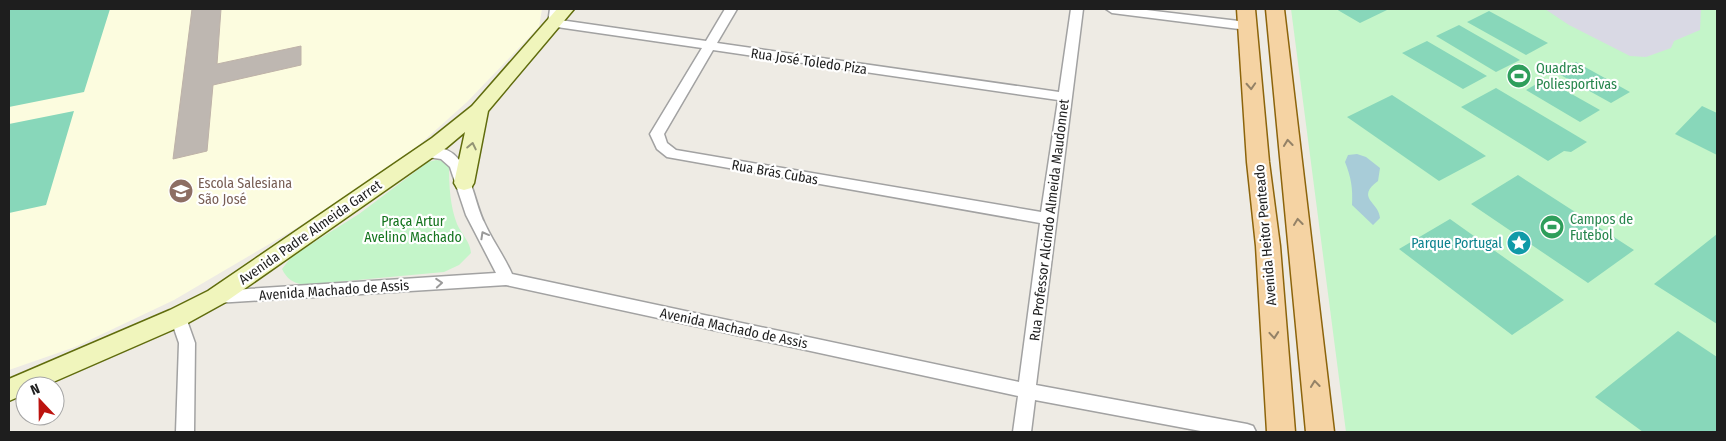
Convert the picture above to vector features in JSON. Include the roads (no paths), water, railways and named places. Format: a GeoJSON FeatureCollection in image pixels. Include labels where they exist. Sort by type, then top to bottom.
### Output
{"type":"FeatureCollection","features":[{"type":"Feature","properties":{"kind":"main road"},"geometry":{"type":"LineString","coordinates":[[1275,9],[1320,432]]}},
{"type":"Feature","properties":{"kind":"main road","name":"Avenida Heitor Penteado"},"geometry":{"type":"LineString","coordinates":[[1247,24],[1258,162],[1268,246],[1281,432]]}},
{"type":"Feature","properties":{"kind":"street","name":"Avenida Padre Almeida Garret"},"geometry":{"type":"LineString","coordinates":[[9,390],[178,317],[216,297],[426,153],[479,110],[555,16],[566,9]]}},
{"type":"Feature","properties":{"kind":"street","name":"Rua Brás Cubas"},"geometry":{"type":"LineString","coordinates":[[730,9],[658,134],[659,143],[664,149],[672,154],[1048,219]]}},
{"type":"Feature","properties":{"kind":"street","name":"Rua Professor Alcindo Almeida Maudonnet"},"geometry":{"type":"LineString","coordinates":[[1022,432],[1048,219],[1077,9]]}},
{"type":"Feature","properties":{"kind":"street"},"geometry":{"type":"LineString","coordinates":[[1112,9],[1247,24]]}},
{"type":"Feature","properties":{"kind":"street","name":"Rua José Toledo Piza"},"geometry":{"type":"LineString","coordinates":[[555,16],[709,47],[1065,97]]}},
{"type":"Feature","properties":{"kind":"street"},"geometry":{"type":"LineString","coordinates":[[464,183],[479,110]]}},
{"type":"Feature","properties":{"kind":"street"},"geometry":{"type":"LineString","coordinates":[[426,153],[449,156],[464,183],[470,208],[500,263],[506,279]]}},
{"type":"Feature","properties":{"kind":"street","name":"Avenida Machado de Assis"},"geometry":{"type":"LineString","coordinates":[[216,297],[506,279],[1028,391],[1247,432]]}},
{"type":"Feature","properties":{"kind":"street"},"geometry":{"type":"LineString","coordinates":[[178,317],[188,343],[185,432]]}},
{"type":"Feature","properties":{"kind":"water"},"geometry":{"type":"Polygon","coordinates":[[[1357,154],[1366,157],[1380,168],[1378,181],[1368,192],[1368,196],[1379,213],[1380,218],[1373,225],[1352,205],[1351,183],[1345,162],[1348,155],[1357,154]]]}},
{"type":"Feature","properties":{"kind":"place","name":"Quadras Poliesportivas"},"geometry":{"type":"Point","coordinates":[1519,76]}},
{"type":"Feature","properties":{"kind":"place","name":"Escola Salesiana São José"},"geometry":{"type":"Point","coordinates":[181,191]}},
{"type":"Feature","properties":{"kind":"place","name":"Campos de Futebol"},"geometry":{"type":"Point","coordinates":[1552,227]}},
{"type":"Feature","properties":{"kind":"place","name":"Parque Portugal"},"geometry":{"type":"Point","coordinates":[1519,243]}},
{"type":"Feature","properties":{"kind":"park label","name":"Praça Artur Avelino Machado"},"geometry":{"type":"Point","coordinates":[413,230]}}]}
